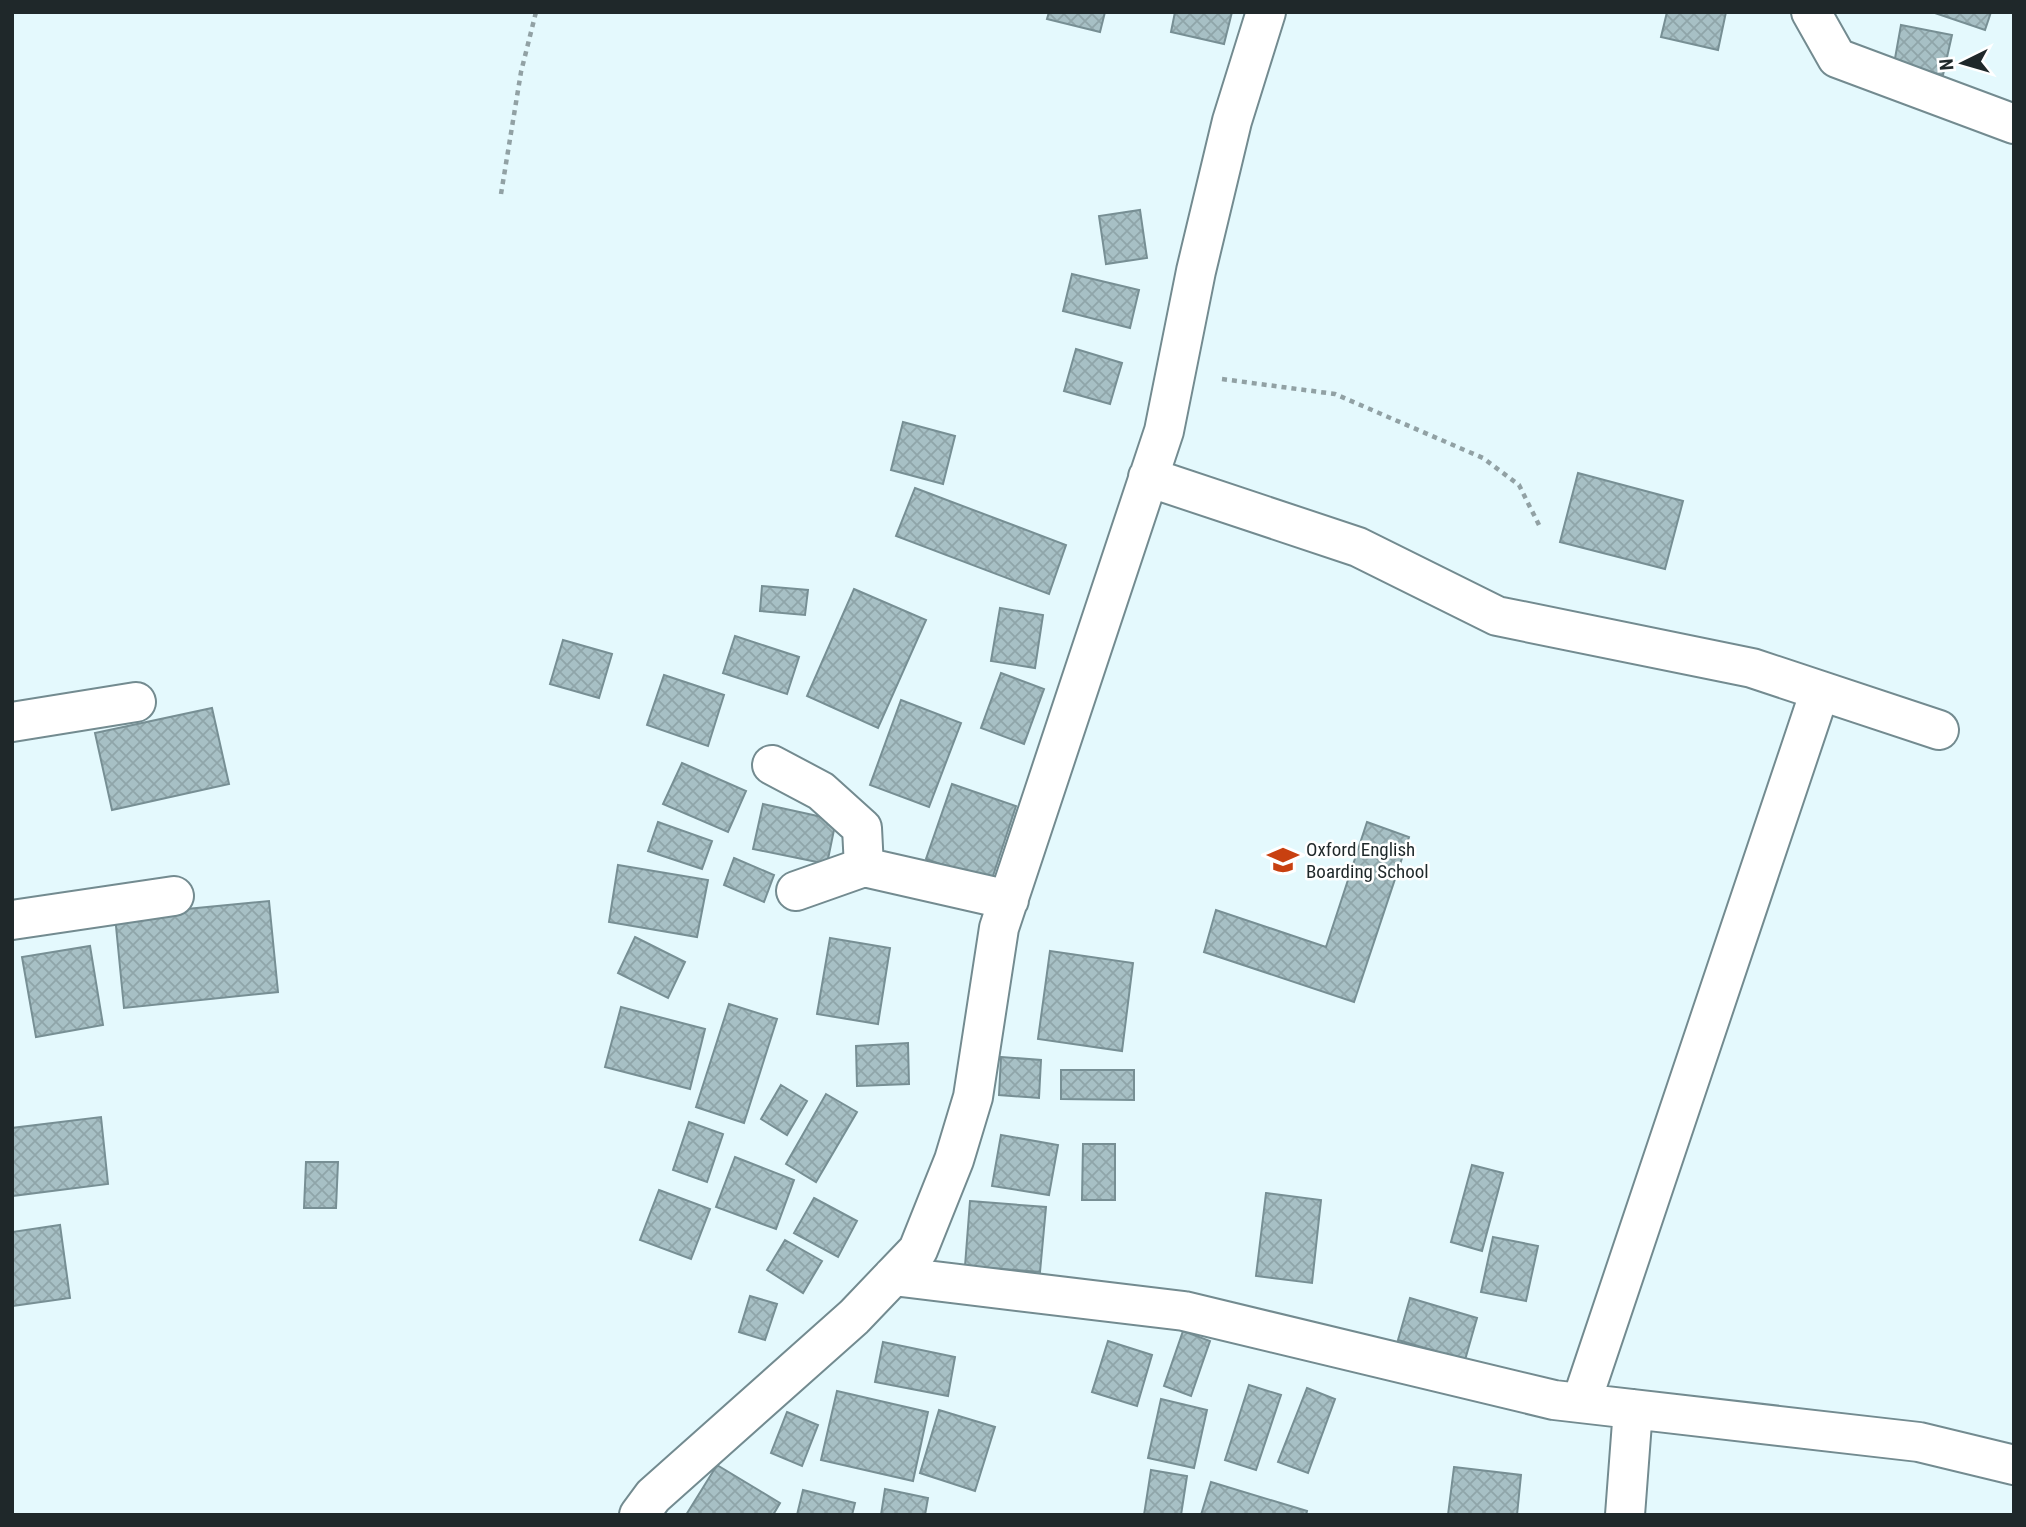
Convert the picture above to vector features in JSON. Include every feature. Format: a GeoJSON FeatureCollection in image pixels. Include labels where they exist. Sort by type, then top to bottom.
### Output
{"type":"FeatureCollection","features":[{"type":"Feature","properties":{"kind":"street"},"geometry":{"type":"LineString","coordinates":[[639,1515],[653,1496],[854,1317],[918,1250],[954,1160],[973,1097],[999,928],[1164,431],[1196,271],[1231,121],[1266,12]]}},
{"type":"Feature","properties":{"kind":"street"},"geometry":{"type":"LineString","coordinates":[[1811,12],[1837,58],[2014,124]]}},
{"type":"Feature","properties":{"kind":"street"},"geometry":{"type":"LineString","coordinates":[[1148,477],[1358,547],[1497,616],[1752,668],[1939,730]]}},
{"type":"Feature","properties":{"kind":"street"},"geometry":{"type":"LineString","coordinates":[[1581,1403],[1820,691]]}},
{"type":"Feature","properties":{"kind":"street"},"geometry":{"type":"LineString","coordinates":[[12,722],[136,702]]}},
{"type":"Feature","properties":{"kind":"street"},"geometry":{"type":"LineString","coordinates":[[772,765],[821,791],[862,828],[864,867]]}},
{"type":"Feature","properties":{"kind":"street"},"geometry":{"type":"LineString","coordinates":[[796,891],[864,867],[1009,900]]}},
{"type":"Feature","properties":{"kind":"street"},"geometry":{"type":"LineString","coordinates":[[12,920],[174,896]]}},
{"type":"Feature","properties":{"kind":"street"},"geometry":{"type":"LineString","coordinates":[[893,1276],[1184,1311],[1554,1399],[1919,1442],[2014,1465]]}},
{"type":"Feature","properties":{"kind":"street"},"geometry":{"type":"LineString","coordinates":[[1625,1515],[1633,1409]]}},
{"type":"Feature","properties":{"kind":"path"},"geometry":{"type":"LineString","coordinates":[[501,194],[521,72],[537,12]]}},
{"type":"Feature","properties":{"kind":"path"},"geometry":{"type":"LineString","coordinates":[[1176,373],[1335,394],[1483,458],[1519,485],[1539,526]]}},
{"type":"Feature","properties":{"kind":"building"},"geometry":{"type":"Polygon","coordinates":[[[1049,12],[1105,12],[1100,32],[1047,19],[1049,12]]]}},
{"type":"Feature","properties":{"kind":"building"},"geometry":{"type":"Polygon","coordinates":[[[1175,12],[1232,12],[1224,44],[1171,32],[1175,12]]]}},
{"type":"Feature","properties":{"kind":"building"},"geometry":{"type":"Polygon","coordinates":[[[1667,12],[1726,12],[1718,50],[1661,37],[1667,12]]]}},
{"type":"Feature","properties":{"kind":"building"},"geometry":{"type":"Polygon","coordinates":[[[1932,12],[1991,12],[1985,30],[1932,12]]]}},
{"type":"Feature","properties":{"kind":"building"},"geometry":{"type":"Polygon","coordinates":[[[1901,25],[1952,35],[1943,75],[1894,64],[1901,25]]]}},
{"type":"Feature","properties":{"kind":"building"},"geometry":{"type":"Polygon","coordinates":[[[1140,210],[1147,258],[1106,264],[1099,216],[1140,210]]]}},
{"type":"Feature","properties":{"kind":"building"},"geometry":{"type":"Polygon","coordinates":[[[1072,274],[1139,290],[1130,328],[1063,311],[1072,274]]]}},
{"type":"Feature","properties":{"kind":"building"},"geometry":{"type":"Polygon","coordinates":[[[1076,349],[1122,363],[1110,404],[1064,391],[1076,349]]]}},
{"type":"Feature","properties":{"kind":"building"},"geometry":{"type":"Polygon","coordinates":[[[903,422],[955,436],[943,484],[891,470],[903,422]]]}},
{"type":"Feature","properties":{"kind":"building"},"geometry":{"type":"Polygon","coordinates":[[[1578,473],[1683,501],[1665,569],[1560,542],[1578,473]]]}},
{"type":"Feature","properties":{"kind":"building"},"geometry":{"type":"Polygon","coordinates":[[[915,488],[1066,545],[1049,594],[896,536],[915,488]]]}},
{"type":"Feature","properties":{"kind":"building"},"geometry":{"type":"Polygon","coordinates":[[[762,586],[808,590],[805,615],[760,611],[762,586]]]}},
{"type":"Feature","properties":{"kind":"building"},"geometry":{"type":"Polygon","coordinates":[[[854,589],[926,620],[878,728],[807,696],[854,589]]]}},
{"type":"Feature","properties":{"kind":"building"},"geometry":{"type":"Polygon","coordinates":[[[1000,608],[1043,615],[1035,668],[991,661],[1000,608]]]}},
{"type":"Feature","properties":{"kind":"building"},"geometry":{"type":"Polygon","coordinates":[[[735,636],[799,657],[787,694],[723,673],[735,636]]]}},
{"type":"Feature","properties":{"kind":"building"},"geometry":{"type":"Polygon","coordinates":[[[563,640],[612,654],[599,698],[550,684],[563,640]]]}},
{"type":"Feature","properties":{"kind":"building"},"geometry":{"type":"Polygon","coordinates":[[[1001,673],[1044,689],[1024,744],[981,728],[1001,673]]]}},
{"type":"Feature","properties":{"kind":"building"},"geometry":{"type":"Polygon","coordinates":[[[664,675],[724,695],[708,746],[647,725],[664,675]]]}},
{"type":"Feature","properties":{"kind":"building"},"geometry":{"type":"Polygon","coordinates":[[[901,700],[961,723],[929,807],[870,785],[901,700]]]}},
{"type":"Feature","properties":{"kind":"building"},"geometry":{"type":"Polygon","coordinates":[[[212,708],[229,784],[112,810],[95,733],[212,708]]]}},
{"type":"Feature","properties":{"kind":"building"},"geometry":{"type":"Polygon","coordinates":[[[682,763],[746,791],[728,832],[663,804],[682,763]]]}},
{"type":"Feature","properties":{"kind":"building"},"geometry":{"type":"Polygon","coordinates":[[[952,784],[1016,806],[991,882],[926,859],[952,784]]]}},
{"type":"Feature","properties":{"kind":"building"},"geometry":{"type":"Polygon","coordinates":[[[763,804],[836,820],[827,864],[753,849],[763,804]]]}},
{"type":"Feature","properties":{"kind":"building"},"geometry":{"type":"Polygon","coordinates":[[[658,822],[712,841],[702,869],[648,851],[658,822]]]}},
{"type":"Feature","properties":{"kind":"building"},"geometry":{"type":"Polygon","coordinates":[[[1367,822],[1409,837],[1354,1002],[1204,952],[1216,910],[1326,947],[1367,822]]]}},
{"type":"Feature","properties":{"kind":"building"},"geometry":{"type":"Polygon","coordinates":[[[734,858],[774,875],[764,902],[724,885],[734,858]]]}},
{"type":"Feature","properties":{"kind":"building"},"geometry":{"type":"Polygon","coordinates":[[[618,865],[708,880],[697,937],[609,922],[618,865]]]}},
{"type":"Feature","properties":{"kind":"building"},"geometry":{"type":"Polygon","coordinates":[[[269,901],[278,992],[124,1008],[115,916],[269,901]]]}},
{"type":"Feature","properties":{"kind":"building"},"geometry":{"type":"Polygon","coordinates":[[[635,937],[685,962],[668,998],[618,973],[635,937]]]}},
{"type":"Feature","properties":{"kind":"building"},"geometry":{"type":"Polygon","coordinates":[[[830,938],[890,948],[878,1024],[817,1014],[830,938]]]}},
{"type":"Feature","properties":{"kind":"building"},"geometry":{"type":"Polygon","coordinates":[[[90,946],[103,1025],[36,1037],[22,957],[90,946]]]}},
{"type":"Feature","properties":{"kind":"building"},"geometry":{"type":"Polygon","coordinates":[[[1050,951],[1133,963],[1122,1051],[1038,1039],[1050,951]]]}},
{"type":"Feature","properties":{"kind":"building"},"geometry":{"type":"Polygon","coordinates":[[[729,1004],[777,1019],[744,1123],[696,1107],[729,1004]]]}},
{"type":"Feature","properties":{"kind":"building"},"geometry":{"type":"Polygon","coordinates":[[[621,1007],[705,1029],[690,1089],[605,1067],[621,1007]]]}},
{"type":"Feature","properties":{"kind":"building"},"geometry":{"type":"Polygon","coordinates":[[[908,1043],[909,1084],[857,1086],[856,1046],[908,1043]]]}},
{"type":"Feature","properties":{"kind":"building"},"geometry":{"type":"Polygon","coordinates":[[[1001,1057],[1041,1060],[1039,1098],[999,1095],[1001,1057]]]}},
{"type":"Feature","properties":{"kind":"building"},"geometry":{"type":"Polygon","coordinates":[[[1061,1070],[1134,1070],[1134,1100],[1061,1099],[1061,1070]]]}},
{"type":"Feature","properties":{"kind":"building"},"geometry":{"type":"Polygon","coordinates":[[[781,1085],[807,1101],[787,1135],[761,1119],[781,1085]]]}},
{"type":"Feature","properties":{"kind":"building"},"geometry":{"type":"Polygon","coordinates":[[[826,1094],[857,1112],[816,1182],[786,1164],[826,1094]]]}},
{"type":"Feature","properties":{"kind":"building"},"geometry":{"type":"Polygon","coordinates":[[[101,1117],[108,1184],[12,1196],[12,1128],[101,1117]]]}},
{"type":"Feature","properties":{"kind":"building"},"geometry":{"type":"Polygon","coordinates":[[[689,1122],[723,1134],[707,1182],[673,1170],[689,1122]]]}},
{"type":"Feature","properties":{"kind":"building"},"geometry":{"type":"Polygon","coordinates":[[[1001,1135],[1058,1145],[1049,1195],[992,1186],[1001,1135]]]}},
{"type":"Feature","properties":{"kind":"building"},"geometry":{"type":"Polygon","coordinates":[[[1083,1144],[1115,1144],[1115,1200],[1082,1200],[1083,1144]]]}},
{"type":"Feature","properties":{"kind":"building"},"geometry":{"type":"Polygon","coordinates":[[[735,1157],[794,1180],[776,1229],[716,1207],[735,1157]]]}},
{"type":"Feature","properties":{"kind":"building"},"geometry":{"type":"Polygon","coordinates":[[[306,1162],[338,1162],[336,1208],[304,1208],[306,1162]]]}},
{"type":"Feature","properties":{"kind":"building"},"geometry":{"type":"Polygon","coordinates":[[[1472,1165],[1503,1173],[1482,1251],[1451,1242],[1472,1165]]]}},
{"type":"Feature","properties":{"kind":"building"},"geometry":{"type":"Polygon","coordinates":[[[659,1190],[710,1209],[691,1259],[640,1240],[659,1190]]]}},
{"type":"Feature","properties":{"kind":"building"},"geometry":{"type":"Polygon","coordinates":[[[1266,1193],[1321,1200],[1312,1283],[1256,1276],[1266,1193]]]}},
{"type":"Feature","properties":{"kind":"building"},"geometry":{"type":"Polygon","coordinates":[[[814,1198],[857,1221],[838,1257],[794,1233],[814,1198]]]}},
{"type":"Feature","properties":{"kind":"building"},"geometry":{"type":"Polygon","coordinates":[[[970,1201],[1046,1207],[1040,1272],[965,1266],[970,1201]]]}},
{"type":"Feature","properties":{"kind":"building"},"geometry":{"type":"Polygon","coordinates":[[[60,1225],[70,1298],[12,1306],[12,1232],[60,1225]]]}},
{"type":"Feature","properties":{"kind":"building"},"geometry":{"type":"Polygon","coordinates":[[[1493,1237],[1538,1246],[1526,1301],[1481,1292],[1493,1237]]]}},
{"type":"Feature","properties":{"kind":"building"},"geometry":{"type":"Polygon","coordinates":[[[785,1240],[822,1261],[803,1293],[767,1270],[785,1240]]]}},
{"type":"Feature","properties":{"kind":"building"},"geometry":{"type":"Polygon","coordinates":[[[750,1296],[777,1304],[765,1340],[739,1332],[750,1296]]]}},
{"type":"Feature","properties":{"kind":"building"},"geometry":{"type":"Polygon","coordinates":[[[1410,1298],[1477,1318],[1465,1360],[1398,1340],[1410,1298]]]}},
{"type":"Feature","properties":{"kind":"building"},"geometry":{"type":"Polygon","coordinates":[[[1183,1331],[1210,1341],[1191,1396],[1164,1386],[1183,1331]]]}},
{"type":"Feature","properties":{"kind":"building"},"geometry":{"type":"Polygon","coordinates":[[[1108,1341],[1152,1355],[1137,1406],[1092,1392],[1108,1341]]]}},
{"type":"Feature","properties":{"kind":"building"},"geometry":{"type":"Polygon","coordinates":[[[883,1342],[955,1357],[948,1396],[875,1382],[883,1342]]]}},
{"type":"Feature","properties":{"kind":"building"},"geometry":{"type":"Polygon","coordinates":[[[1249,1385],[1281,1395],[1256,1470],[1225,1460],[1249,1385]]]}},
{"type":"Feature","properties":{"kind":"building"},"geometry":{"type":"Polygon","coordinates":[[[1307,1388],[1335,1399],[1308,1473],[1278,1462],[1307,1388]]]}},
{"type":"Feature","properties":{"kind":"building"},"geometry":{"type":"Polygon","coordinates":[[[837,1391],[928,1412],[913,1481],[821,1460],[837,1391]]]}},
{"type":"Feature","properties":{"kind":"building"},"geometry":{"type":"Polygon","coordinates":[[[1161,1399],[1207,1410],[1194,1468],[1148,1458],[1161,1399]]]}},
{"type":"Feature","properties":{"kind":"building"},"geometry":{"type":"Polygon","coordinates":[[[939,1410],[995,1427],[975,1491],[920,1473],[939,1410]]]}},
{"type":"Feature","properties":{"kind":"building"},"geometry":{"type":"Polygon","coordinates":[[[787,1412],[818,1425],[802,1466],[771,1453],[787,1412]]]}},
{"type":"Feature","properties":{"kind":"building"},"geometry":{"type":"Polygon","coordinates":[[[717,1465],[780,1503],[773,1515],[686,1515],[717,1465]]]}},
{"type":"Feature","properties":{"kind":"building"},"geometry":{"type":"Polygon","coordinates":[[[1454,1467],[1521,1475],[1517,1515],[1448,1515],[1454,1467]]]}},
{"type":"Feature","properties":{"kind":"building"},"geometry":{"type":"Polygon","coordinates":[[[1151,1470],[1187,1476],[1181,1515],[1144,1515],[1151,1470]]]}},
{"type":"Feature","properties":{"kind":"building"},"geometry":{"type":"Polygon","coordinates":[[[1211,1482],[1307,1511],[1306,1515],[1201,1515],[1211,1482]]]}},
{"type":"Feature","properties":{"kind":"building"},"geometry":{"type":"Polygon","coordinates":[[[885,1489],[928,1498],[925,1515],[881,1515],[885,1489]]]}},
{"type":"Feature","properties":{"kind":"building"},"geometry":{"type":"Polygon","coordinates":[[[803,1490],[855,1503],[852,1515],[797,1515],[803,1490]]]}},
{"type":"Feature","properties":{"kind":"place","name":"Oxford English Boarding School"},"geometry":{"type":"Point","coordinates":[1283,860]}}]}
